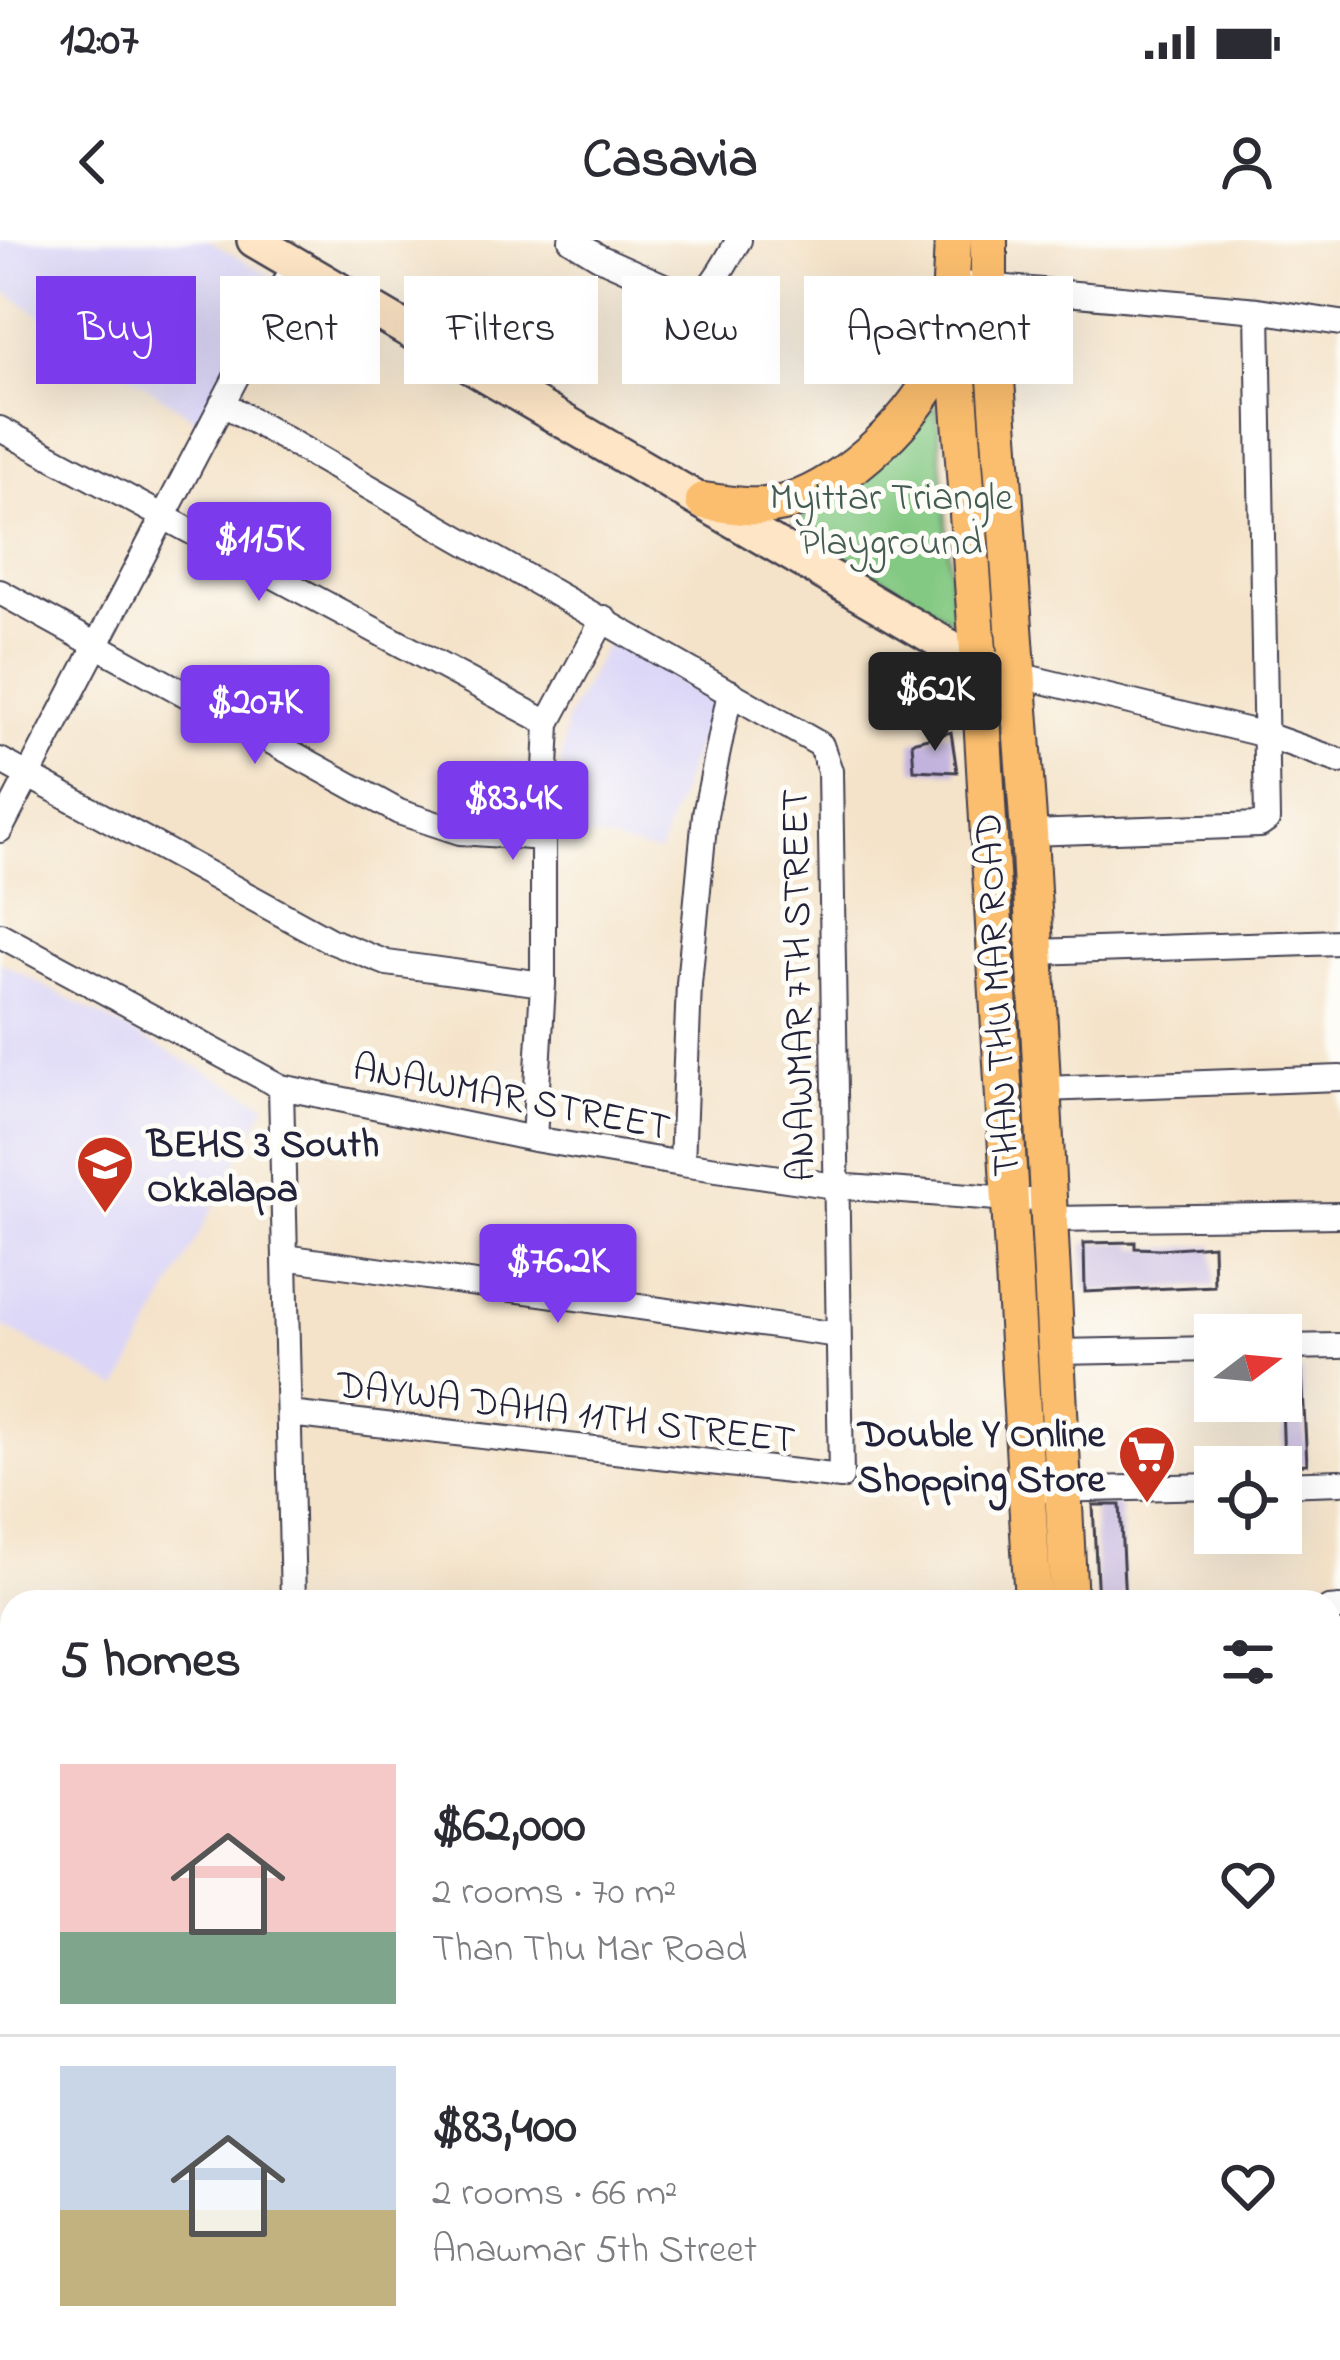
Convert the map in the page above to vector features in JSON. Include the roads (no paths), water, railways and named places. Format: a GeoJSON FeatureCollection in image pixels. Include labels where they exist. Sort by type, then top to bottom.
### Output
{"type":"FeatureCollection","features":[{"type":"Feature","properties":{"kind":"main road","name":"THAN THU MAR ROAD"},"geometry":{"type":"LineString","coordinates":[[951,276],[952,240]]}},
{"type":"Feature","properties":{"kind":"main road","name":"THAN THU MAR ROAD"},"geometry":{"type":"LineString","coordinates":[[989,240],[989,276]]}},
{"type":"Feature","properties":{"kind":"main road"},"geometry":{"type":"LineString","coordinates":[[262,242],[294,266],[979,664],[1018,675]]}},
{"type":"Feature","properties":{"kind":"main road"},"geometry":{"type":"LineString","coordinates":[[704,501],[743,507],[792,501],[838,478],[915,404],[926,384]]}},
{"type":"Feature","properties":{"kind":"main road","name":"THAN THU MAR ROAD"},"geometry":{"type":"LineString","coordinates":[[958,384],[1032,1590]]}},
{"type":"Feature","properties":{"kind":"main road","name":"THAN THU MAR ROAD"},"geometry":{"type":"LineString","coordinates":[[996,384],[1029,833],[1069,1590]]}},
{"type":"Feature","properties":{"kind":"main road"},"geometry":{"type":"LineString","coordinates":[[995,968],[1035,960]]}},
{"type":"Feature","properties":{"kind":"street"},"geometry":{"type":"LineString","coordinates":[[572,240],[598,257],[692,298],[700,297],[739,240]]}},
{"type":"Feature","properties":{"kind":"street"},"geometry":{"type":"LineString","coordinates":[[0,830],[294,266]]}},
{"type":"Feature","properties":{"kind":"street"},"geometry":{"type":"LineString","coordinates":[[1073,292],[1340,323]]}},
{"type":"Feature","properties":{"kind":"street"},"geometry":{"type":"LineString","coordinates":[[1029,833],[1263,824],[1267,820],[1258,310]]}},
{"type":"Feature","properties":{"kind":"street","name":"ANAWMAR 7TH STREET"},"geometry":{"type":"LineString","coordinates":[[222,404],[821,745],[829,764],[843,1472],[836,1478]]}},
{"type":"Feature","properties":{"kind":"street"},"geometry":{"type":"LineString","coordinates":[[0,429],[548,724]]}},
{"type":"Feature","properties":{"kind":"street"},"geometry":{"type":"LineString","coordinates":[[0,592],[398,812],[460,832],[543,838]]}},
{"type":"Feature","properties":{"kind":"street"},"geometry":{"type":"LineString","coordinates":[[533,1139],[543,984],[548,724],[604,618]]}},
{"type":"Feature","properties":{"kind":"street"},"geometry":{"type":"LineString","coordinates":[[1018,675],[1266,735],[1340,761]]}},
{"type":"Feature","properties":{"kind":"street"},"geometry":{"type":"LineString","coordinates":[[682,1164],[689,984],[705,815],[730,692]]}},
{"type":"Feature","properties":{"kind":"street"},"geometry":{"type":"LineString","coordinates":[[0,760],[331,941],[387,963],[543,984]]}},
{"type":"Feature","properties":{"kind":"street","name":"ANAWMAR STREET"},"geometry":{"type":"LineString","coordinates":[[0,935],[281,1087],[533,1139],[835,1186],[1008,1198],[1049,1210],[1340,1215]]}},
{"type":"Feature","properties":{"kind":"street"},"geometry":{"type":"LineString","coordinates":[[1035,960],[1340,942]]}},
{"type":"Feature","properties":{"kind":"street"},"geometry":{"type":"LineString","coordinates":[[1044,1089],[1340,1078]]}},
{"type":"Feature","properties":{"kind":"street"},"geometry":{"type":"LineString","coordinates":[[281,1087],[293,1590]]}},
{"type":"Feature","properties":{"kind":"street"},"geometry":{"type":"LineString","coordinates":[[285,1257],[838,1335]]}},
{"type":"Feature","properties":{"kind":"street"},"geometry":{"type":"LineString","coordinates":[[1302,1347],[1340,1346]]}},
{"type":"Feature","properties":{"kind":"street"},"geometry":{"type":"LineString","coordinates":[[1058,1352],[1194,1349]]}},
{"type":"Feature","properties":{"kind":"street","name":"DAYWA DAHA 11TH STREET"},"geometry":{"type":"LineString","coordinates":[[289,1414],[836,1478]]}},
{"type":"Feature","properties":{"kind":"street"},"geometry":{"type":"LineString","coordinates":[[1302,1483],[1340,1482]]}},
{"type":"Feature","properties":{"kind":"street"},"geometry":{"type":"LineString","coordinates":[[1028,1488],[1066,1492],[1194,1487]]}},
{"type":"Feature","properties":{"kind":"place","name":"BEHS 3 South Okkalapa"},"geometry":{"type":"Point","coordinates":[105,1215]}},
{"type":"Feature","properties":{"kind":"place","name":"Double Y Online Shopping Store"},"geometry":{"type":"Point","coordinates":[1147,1505]}},
{"type":"Feature","properties":{"kind":"park label","name":"Myittar Triangle Playground"},"geometry":{"type":"Point","coordinates":[891,518]}}]}
